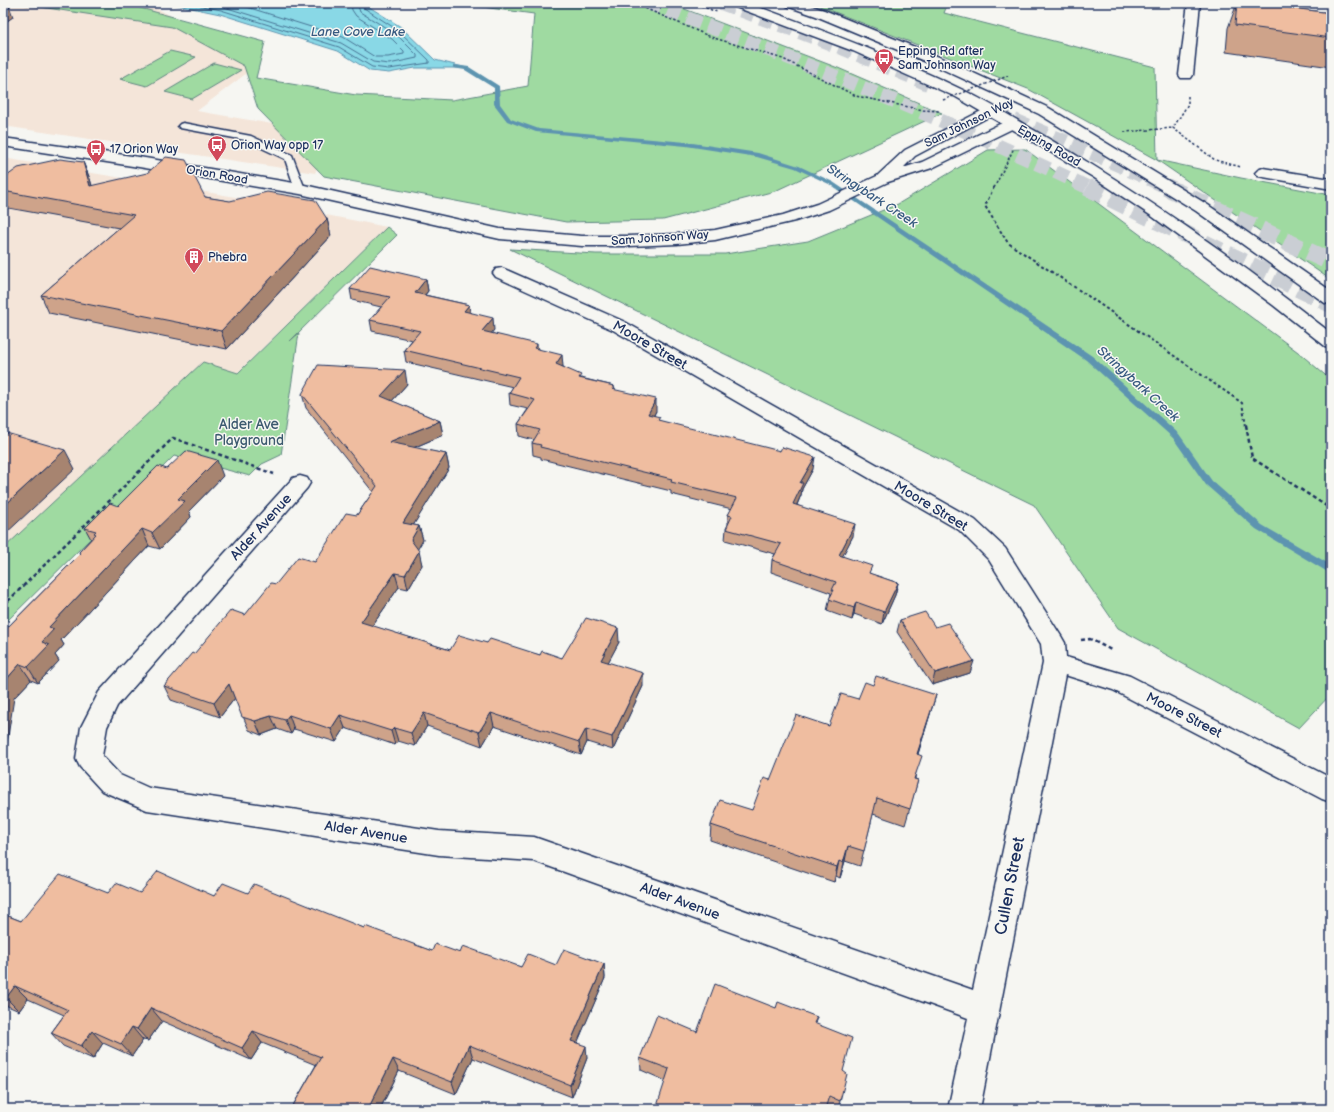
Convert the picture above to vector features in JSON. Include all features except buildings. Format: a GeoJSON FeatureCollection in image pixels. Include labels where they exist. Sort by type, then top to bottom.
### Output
{"type":"FeatureCollection","features":[{"type":"Feature","properties":{"kind":"street","name":"Epping Road"},"geometry":{"type":"LineString","coordinates":[[737,3],[858,48],[961,94],[1098,174],[1159,214],[1279,301],[1331,342]]}},
{"type":"Feature","properties":{"kind":"street","name":"Epping Road"},"geometry":{"type":"LineString","coordinates":[[791,3],[914,52],[1044,111],[1202,208],[1331,299]]}},
{"type":"Feature","properties":{"kind":"street"},"geometry":{"type":"LineString","coordinates":[[1186,75],[1194,3]]}},
{"type":"Feature","properties":{"kind":"street","name":"Sam Johnson Way"},"geometry":{"type":"LineString","coordinates":[[883,179],[910,152],[989,111],[1018,98]]}},
{"type":"Feature","properties":{"kind":"street","name":"Sam Johnson Way"},"geometry":{"type":"LineString","coordinates":[[430,219],[500,234],[582,241],[629,242],[677,239],[736,231],[789,218],[823,207],[883,179],[927,165],[1011,124],[1044,111]]}},
{"type":"Feature","properties":{"kind":"street","name":"Orion Road"},"geometry":{"type":"LineString","coordinates":[[3,142],[139,162],[300,190],[430,219]]}},
{"type":"Feature","properties":{"kind":"street"},"geometry":{"type":"LineString","coordinates":[[1264,173],[1331,184]]}},
{"type":"Feature","properties":{"kind":"street","name":"Moore Street"},"geometry":{"type":"LineString","coordinates":[[502,273],[619,326],[967,525],[997,554],[1053,643],[1055,663],[1121,683],[1331,791]]}},
{"type":"Feature","properties":{"kind":"street","name":"Alder Avenue"},"geometry":{"type":"LineString","coordinates":[[300,483],[108,699],[94,727],[89,759],[111,783],[146,799],[439,843],[534,849],[985,1009]]}},
{"type":"Feature","properties":{"kind":"street","name":"Cullen Street"},"geometry":{"type":"LineString","coordinates":[[964,1109],[1055,663]]}},
{"type":"Feature","properties":{"kind":"lane"},"geometry":{"type":"LineString","coordinates":[[183,126],[248,138],[289,158],[300,190]]}},
{"type":"Feature","properties":{"kind":"path"},"geometry":{"type":"LineString","coordinates":[[633,3],[711,38],[783,59],[856,96],[923,110],[945,112]]}},
{"type":"Feature","properties":{"kind":"path"},"geometry":{"type":"LineString","coordinates":[[1186,75],[1188,104],[1173,128],[1215,160],[1264,173]]}},
{"type":"Feature","properties":{"kind":"path"},"geometry":{"type":"LineString","coordinates":[[943,100],[1008,76]]}},
{"type":"Feature","properties":{"kind":"path"},"geometry":{"type":"LineString","coordinates":[[1014,147],[985,206],[1008,243],[1088,296],[1242,403],[1252,458],[1331,509]]}},
{"type":"Feature","properties":{"kind":"path"},"geometry":{"type":"LineString","coordinates":[[3,606],[172,438],[300,483]]}},
{"type":"Feature","properties":{"kind":"shaded area"},"geometry":{"type":"Polygon","coordinates":[[[3,3],[98,3],[158,9],[260,63],[197,111],[331,134],[315,173],[3,126],[3,3]]]}},
{"type":"Feature","properties":{"kind":"shaded area"},"geometry":{"type":"Polygon","coordinates":[[[3,158],[230,196],[387,227],[237,373],[203,362],[3,549],[3,158]]]}},
{"type":"Feature","properties":{"kind":"green space"},"geometry":{"type":"Polygon","coordinates":[[[14,3],[122,3],[265,42],[256,78],[356,95],[452,100],[528,86],[534,14],[452,3],[669,3],[838,68],[942,113],[775,191],[663,220],[566,222],[324,176],[258,109],[244,66],[172,27],[14,3]]]}},
{"type":"Feature","properties":{"kind":"green space"},"geometry":{"type":"Polygon","coordinates":[[[812,3],[948,3],[944,13],[1155,67],[1157,160],[1028,89],[812,3]]]}},
{"type":"Feature","properties":{"kind":"green space"},"geometry":{"type":"Polygon","coordinates":[[[170,51],[196,57],[147,86],[120,79],[170,51]]]}},
{"type":"Feature","properties":{"kind":"green space"},"geometry":{"type":"Polygon","coordinates":[[[214,63],[241,70],[192,99],[165,92],[214,63]]]}},
{"type":"Feature","properties":{"kind":"green space"},"geometry":{"type":"Polygon","coordinates":[[[1025,149],[1298,352],[1331,380],[1331,694],[1299,728],[1118,628],[1034,505],[510,249],[596,254],[725,254],[808,241],[898,204],[988,150],[1025,149]]]}},
{"type":"Feature","properties":{"kind":"green space"},"geometry":{"type":"Polygon","coordinates":[[[1157,160],[1331,195],[1331,280],[1157,160]]]}},
{"type":"Feature","properties":{"kind":"green space","name":"Alder Ave Playground"},"geometry":{"type":"Polygon","coordinates":[[[387,227],[397,235],[290,341],[299,333],[281,455],[262,464],[250,476],[174,456],[3,625],[3,549],[203,362],[238,373],[387,227]]]}},
{"type":"Feature","properties":{"kind":"water","name":"Lane Cove Lake"},"geometry":{"type":"Polygon","coordinates":[[[168,3],[363,3],[401,27],[435,60],[467,68],[415,68],[389,73],[370,71],[338,51],[220,14],[168,3]]]}},
{"type":"Feature","properties":{"kind":"waterway","name":"Stringybark Creek"},"geometry":{"type":"LineString","coordinates":[[455,67],[467,68],[497,87],[497,104],[509,120],[538,131],[686,144],[758,155],[797,167],[831,183],[1089,358],[1176,436],[1209,483],[1259,527],[1331,570]]}},
{"type":"Feature","properties":{"kind":"tunnel"},"geometry":{"type":"LineString","coordinates":[[648,3],[760,46],[926,114],[1089,188]]}},
{"type":"Feature","properties":{"kind":"tunnel"},"geometry":{"type":"LineString","coordinates":[[721,3],[837,46],[928,84]]}},
{"type":"Feature","properties":{"kind":"tunnel"},"geometry":{"type":"LineString","coordinates":[[995,112],[1065,141],[1169,188]]}},
{"type":"Feature","properties":{"kind":"tunnel"},"geometry":{"type":"LineString","coordinates":[[1087,187],[1331,304]]}},
{"type":"Feature","properties":{"kind":"tunnel"},"geometry":{"type":"LineString","coordinates":[[1166,187],[1331,262]]}},
{"type":"Feature","properties":{"kind":"place","name":"Epping Rd after Sam Johnson Way"},"geometry":{"type":"Point","coordinates":[884,75]}},
{"type":"Feature","properties":{"kind":"place","name":"Orion Way opp 17"},"geometry":{"type":"Point","coordinates":[217,162]}},
{"type":"Feature","properties":{"kind":"place","name":"17 Orion Way"},"geometry":{"type":"Point","coordinates":[96,166]}},
{"type":"Feature","properties":{"kind":"place","name":"Phebra"},"geometry":{"type":"Point","coordinates":[194,274]}}]}
